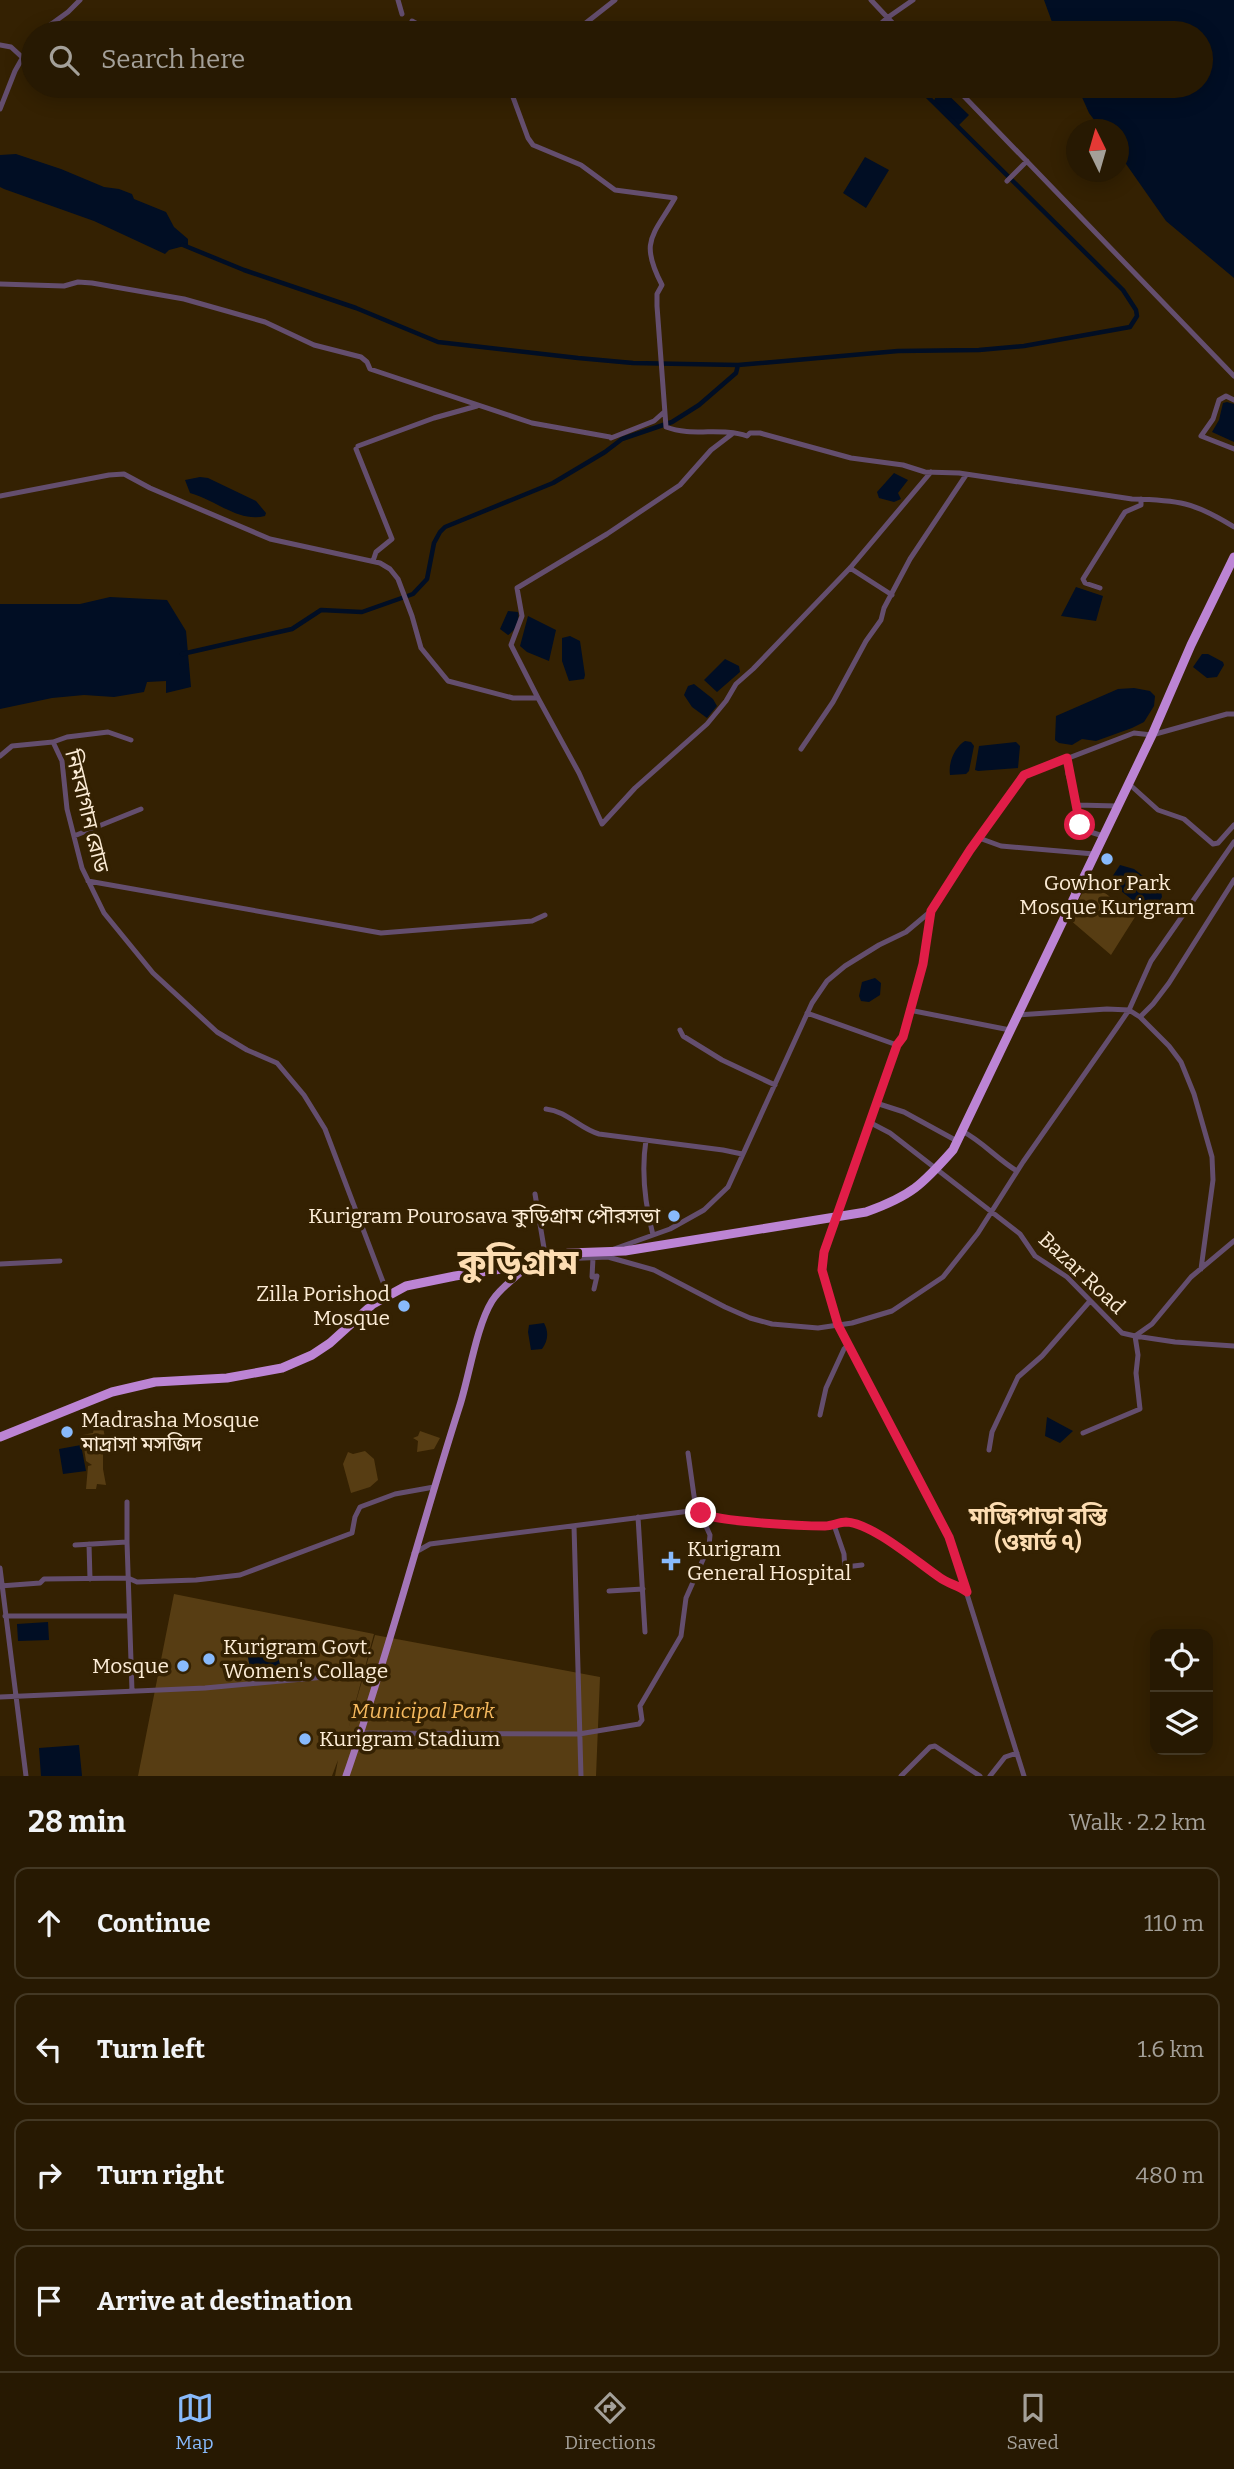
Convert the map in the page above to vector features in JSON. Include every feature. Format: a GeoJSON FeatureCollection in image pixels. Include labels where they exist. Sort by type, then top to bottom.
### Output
{"type":"FeatureCollection","features":[{"type":"Feature","properties":{"kind":"highway"},"geometry":{"type":"LineString","coordinates":[[0,1437],[112,1392],[155,1382],[228,1378],[282,1368],[312,1355],[330,1343],[373,1304],[406,1286],[514,1267],[526,1268],[568,1253],[625,1251],[866,1212],[894,1202],[921,1185],[953,1150],[1152,735],[1191,645],[1234,557]]}},
{"type":"Feature","properties":{"kind":"main road"},"geometry":{"type":"LineString","coordinates":[[346,1776],[460,1405],[482,1322],[492,1300],[526,1268]]}},
{"type":"Feature","properties":{"kind":"street"},"geometry":{"type":"LineString","coordinates":[[54,21],[80,0]]}},
{"type":"Feature","properties":{"kind":"street"},"geometry":{"type":"LineString","coordinates":[[398,0],[402,14]]}},
{"type":"Feature","properties":{"kind":"street"},"geometry":{"type":"LineString","coordinates":[[588,21],[615,0]]}},
{"type":"Feature","properties":{"kind":"street"},"geometry":{"type":"LineString","coordinates":[[871,0],[890,21]]}},
{"type":"Feature","properties":{"kind":"street"},"geometry":{"type":"LineString","coordinates":[[884,21],[913,0]]}},
{"type":"Feature","properties":{"kind":"street"},"geometry":{"type":"LineString","coordinates":[[0,45],[11,47],[21,56]]}},
{"type":"Feature","properties":{"kind":"street"},"geometry":{"type":"LineString","coordinates":[[1,106],[21,62]]}},
{"type":"Feature","properties":{"kind":"street"},"geometry":{"type":"LineString","coordinates":[[513,98],[533,145],[581,165],[615,190],[676,198],[650,240],[652,264],[662,285],[657,294],[657,306],[666,427],[685,432],[774,435],[850,458],[886,462],[931,472],[1188,503],[1234,527]]}},
{"type":"Feature","properties":{"kind":"street"},"geometry":{"type":"LineString","coordinates":[[966,98],[1234,376]]}},
{"type":"Feature","properties":{"kind":"street"},"geometry":{"type":"LineString","coordinates":[[1007,181],[1027,161]]}},
{"type":"Feature","properties":{"kind":"street"},"geometry":{"type":"LineString","coordinates":[[0,284],[64,286],[78,282],[92,283],[184,299],[265,322],[314,345],[361,357],[370,369],[532,423],[610,439],[654,421],[664,412]]}},
{"type":"Feature","properties":{"kind":"street"},"geometry":{"type":"LineString","coordinates":[[1234,400],[1226,396],[1219,400],[1213,419],[1201,436],[1234,449]]}},
{"type":"Feature","properties":{"kind":"street"},"geometry":{"type":"LineString","coordinates":[[373,561],[376,552],[392,539],[357,448],[434,418],[479,405]]}},
{"type":"Feature","properties":{"kind":"street"},"geometry":{"type":"LineString","coordinates":[[733,433],[711,450],[680,485],[607,534],[517,588],[522,617],[512,645],[602,824],[635,788],[707,724],[736,684],[850,568],[931,472]]}},
{"type":"Feature","properties":{"kind":"street"},"geometry":{"type":"LineString","coordinates":[[0,496],[124,474],[253,533],[293,545],[373,561],[390,569],[407,602],[421,648],[448,681],[513,698],[538,698]]}},
{"type":"Feature","properties":{"kind":"street"},"geometry":{"type":"LineString","coordinates":[[801,749],[833,702],[861,650],[881,620],[884,608],[910,559],[966,475]]}},
{"type":"Feature","properties":{"kind":"street"},"geometry":{"type":"LineString","coordinates":[[1100,588],[1085,583],[1083,579],[1125,512],[1141,505],[1142,499]]}},
{"type":"Feature","properties":{"kind":"street"},"geometry":{"type":"LineString","coordinates":[[850,568],[892,595]]}},
{"type":"Feature","properties":{"kind":"street"},"geometry":{"type":"LineString","coordinates":[[608,1251],[670,1229],[704,1210],[728,1187],[807,1013],[827,981],[845,966],[906,932],[931,911],[1024,775],[1134,733],[1152,735],[1234,714]]}},
{"type":"Feature","properties":{"kind":"street"},"geometry":{"type":"LineString","coordinates":[[53,741],[108,732],[131,740]]}},
{"type":"Feature","properties":{"kind":"street","name":"নিমবাগান রোড"},"geometry":{"type":"LineString","coordinates":[[0,756],[12,746],[53,741],[62,761],[67,808],[82,868],[104,913],[153,973],[217,1032],[247,1050],[277,1063],[304,1095],[325,1129],[388,1295]]}},
{"type":"Feature","properties":{"kind":"street"},"geometry":{"type":"LineString","coordinates":[[1067,758],[1081,830],[1103,836]]}},
{"type":"Feature","properties":{"kind":"street"},"geometry":{"type":"LineString","coordinates":[[1128,783],[1158,810],[1184,819],[1213,844],[1218,843],[1234,825]]}},
{"type":"Feature","properties":{"kind":"street"},"geometry":{"type":"LineString","coordinates":[[1077,805],[1118,806]]}},
{"type":"Feature","properties":{"kind":"street"},"geometry":{"type":"LineString","coordinates":[[74,836],[141,808]]}},
{"type":"Feature","properties":{"kind":"street"},"geometry":{"type":"LineString","coordinates":[[979,838],[1001,846],[1094,853]]}},
{"type":"Feature","properties":{"kind":"street"},"geometry":{"type":"LineString","coordinates":[[535,1194],[545,1260],[608,1257],[654,1270],[726,1307],[772,1324],[801,1328],[838,1325],[892,1311],[943,1277],[992,1211],[1129,1010],[1151,961],[1234,842]]}},
{"type":"Feature","properties":{"kind":"street"},"geometry":{"type":"LineString","coordinates":[[88,881],[381,933],[532,922],[545,915]]}},
{"type":"Feature","properties":{"kind":"street"},"geometry":{"type":"LineString","coordinates":[[1140,1017],[1168,983],[1234,881]]}},
{"type":"Feature","properties":{"kind":"street"},"geometry":{"type":"LineString","coordinates":[[931,911],[923,964],[903,1037],[897,1045],[869,1122],[824,1252],[822,1270],[838,1325],[949,1537],[1024,1776]]}},
{"type":"Feature","properties":{"kind":"street"},"geometry":{"type":"LineString","coordinates":[[909,1010],[1010,1030]]}},
{"type":"Feature","properties":{"kind":"street"},"geometry":{"type":"LineString","coordinates":[[1017,1015],[1129,1010],[1140,1017],[1181,1062],[1194,1094],[1212,1157],[1213,1180],[1201,1269]]}},
{"type":"Feature","properties":{"kind":"street"},"geometry":{"type":"LineString","coordinates":[[807,1013],[897,1045]]}},
{"type":"Feature","properties":{"kind":"street"},"geometry":{"type":"LineString","coordinates":[[680,1030],[683,1036],[722,1060],[775,1085]]}},
{"type":"Feature","properties":{"kind":"street"},"geometry":{"type":"LineString","coordinates":[[876,1103],[904,1112],[957,1141]]}},
{"type":"Feature","properties":{"kind":"street"},"geometry":{"type":"LineString","coordinates":[[546,1109],[562,1113],[590,1132],[742,1154]]}},
{"type":"Feature","properties":{"kind":"street","name":"Bazar Road"},"geometry":{"type":"LineString","coordinates":[[869,1122],[890,1133],[1020,1234],[1035,1256],[1057,1269],[1122,1333],[1135,1336],[1152,1324],[1191,1277],[1234,1241]]}},
{"type":"Feature","properties":{"kind":"street"},"geometry":{"type":"LineString","coordinates":[[962,1131],[976,1138],[1001,1161],[1017,1171]]}},
{"type":"Feature","properties":{"kind":"street"},"geometry":{"type":"LineString","coordinates":[[646,1140],[643,1155],[644,1193],[653,1235]]}},
{"type":"Feature","properties":{"kind":"street"},"geometry":{"type":"LineString","coordinates":[[593,1258],[592,1276],[597,1276],[594,1289]]}},
{"type":"Feature","properties":{"kind":"street"},"geometry":{"type":"LineString","coordinates":[[0,1264],[60,1261]]}},
{"type":"Feature","properties":{"kind":"street"},"geometry":{"type":"LineString","coordinates":[[989,1450],[992,1432],[1018,1377],[1042,1356],[1090,1301]]}},
{"type":"Feature","properties":{"kind":"street"},"geometry":{"type":"LineString","coordinates":[[1083,1433],[1140,1409],[1135,1336],[1234,1346]]}},
{"type":"Feature","properties":{"kind":"street"},"geometry":{"type":"LineString","coordinates":[[820,1415],[827,1388],[844,1349],[849,1344]]}},
{"type":"Feature","properties":{"kind":"street"},"geometry":{"type":"LineString","coordinates":[[361,1733],[579,1734],[639,1724],[642,1720],[640,1706],[681,1636],[686,1598],[709,1546],[710,1535],[697,1510],[688,1453]]}},
{"type":"Feature","properties":{"kind":"street"},"geometry":{"type":"LineString","coordinates":[[1,1586],[40,1583],[44,1579],[128,1578],[137,1582],[196,1580],[251,1572],[352,1532],[360,1507],[394,1494],[434,1487]]}},
{"type":"Feature","properties":{"kind":"street"},"geometry":{"type":"LineString","coordinates":[[127,1502],[132,1691]]}},
{"type":"Feature","properties":{"kind":"street"},"geometry":{"type":"LineString","coordinates":[[414,1553],[430,1544],[697,1510],[706,1516],[733,1520],[834,1525],[846,1522],[862,1526],[942,1579],[967,1592]]}},
{"type":"Feature","properties":{"kind":"street"},"geometry":{"type":"LineString","coordinates":[[638,1517],[645,1632]]}},
{"type":"Feature","properties":{"kind":"street"},"geometry":{"type":"LineString","coordinates":[[830,1575],[845,1572],[844,1554],[834,1525]]}},
{"type":"Feature","properties":{"kind":"street"},"geometry":{"type":"LineString","coordinates":[[575,1526],[580,1776]]}},
{"type":"Feature","properties":{"kind":"street"},"geometry":{"type":"LineString","coordinates":[[419,1538],[430,1544]]}},
{"type":"Feature","properties":{"kind":"street"},"geometry":{"type":"LineString","coordinates":[[75,1545],[127,1542]]}},
{"type":"Feature","properties":{"kind":"street"},"geometry":{"type":"LineString","coordinates":[[90,1579],[93,1544]]}},
{"type":"Feature","properties":{"kind":"street"},"geometry":{"type":"LineString","coordinates":[[845,1567],[862,1565]]}},
{"type":"Feature","properties":{"kind":"street"},"geometry":{"type":"LineString","coordinates":[[0,1568],[26,1776]]}},
{"type":"Feature","properties":{"kind":"street"},"geometry":{"type":"LineString","coordinates":[[609,1591],[643,1589]]}},
{"type":"Feature","properties":{"kind":"street"},"geometry":{"type":"LineString","coordinates":[[5,1616],[129,1616]]}},
{"type":"Feature","properties":{"kind":"street"},"geometry":{"type":"LineString","coordinates":[[0,1697],[205,1688],[380,1672]]}},
{"type":"Feature","properties":{"kind":"street"},"geometry":{"type":"LineString","coordinates":[[901,1776],[930,1747],[935,1746],[979,1776]]}},
{"type":"Feature","properties":{"kind":"street"},"geometry":{"type":"LineString","coordinates":[[990,1776],[1005,1757],[1017,1753]]}},
{"type":"Feature","properties":{"kind":"green space"},"geometry":{"type":"Polygon","coordinates":[[[1089,880],[1135,917],[1111,955],[1069,919],[1089,880]]]}},
{"type":"Feature","properties":{"kind":"green space"},"geometry":{"type":"Polygon","coordinates":[[[103,1427],[106,1443],[103,1445],[103,1469],[106,1485],[97,1484],[96,1489],[86,1489],[88,1466],[92,1465],[86,1461],[82,1435],[93,1433],[94,1428],[103,1427]]]}},
{"type":"Feature","properties":{"kind":"green space"},"geometry":{"type":"Polygon","coordinates":[[[420,1431],[440,1438],[434,1449],[417,1452],[418,1441],[413,1438],[418,1436],[420,1431]]]}},
{"type":"Feature","properties":{"kind":"green space"},"geometry":{"type":"Polygon","coordinates":[[[365,1451],[374,1459],[378,1480],[370,1487],[351,1493],[343,1464],[348,1452],[353,1454],[365,1451]]]}},
{"type":"Feature","properties":{"kind":"green space","name":"Municipal Park"},"geometry":{"type":"Polygon","coordinates":[[[174,1594],[374,1634],[348,1730],[375,1635],[600,1677],[596,1776],[335,1776],[338,1760],[332,1776],[138,1776],[174,1594]]]}},
{"type":"Feature","properties":{"kind":"water"},"geometry":{"type":"Polygon","coordinates":[[[1044,0],[1234,0],[1234,278],[1166,221],[1129,168],[1129,119],[1094,119],[1082,98],[1213,98],[1213,21],[1052,21],[1044,0]]]}},
{"type":"Feature","properties":{"kind":"water"},"geometry":{"type":"Polygon","coordinates":[[[935,98],[951,98],[969,115],[958,126],[933,103],[935,98]]]}},
{"type":"Feature","properties":{"kind":"water"},"geometry":{"type":"Polygon","coordinates":[[[16,154],[104,187],[132,194],[134,199],[166,212],[174,227],[188,239],[188,245],[169,250],[165,254],[94,221],[0,187],[0,155],[16,154]]]}},
{"type":"Feature","properties":{"kind":"water"},"geometry":{"type":"Polygon","coordinates":[[[865,157],[889,170],[866,208],[843,193],[865,157]]]}},
{"type":"Feature","properties":{"kind":"water"},"geometry":{"type":"Polygon","coordinates":[[[1223,403],[1234,404],[1234,442],[1212,432],[1219,420],[1223,403]]]}},
{"type":"Feature","properties":{"kind":"water"},"geometry":{"type":"Polygon","coordinates":[[[894,473],[908,480],[898,493],[901,499],[894,502],[879,498],[877,492],[894,473]]]}},
{"type":"Feature","properties":{"kind":"water"},"geometry":{"type":"Polygon","coordinates":[[[208,478],[256,501],[266,513],[265,516],[236,513],[190,493],[185,480],[208,478]]]}},
{"type":"Feature","properties":{"kind":"water"},"geometry":{"type":"Polygon","coordinates":[[[1076,587],[1103,596],[1096,621],[1061,616],[1076,587]]]}},
{"type":"Feature","properties":{"kind":"water"},"geometry":{"type":"Polygon","coordinates":[[[110,597],[167,600],[186,631],[191,687],[166,693],[166,681],[147,682],[144,692],[114,697],[84,695],[52,698],[0,709],[0,604],[80,604],[110,597]]]}},
{"type":"Feature","properties":{"kind":"water"},"geometry":{"type":"Polygon","coordinates":[[[508,611],[518,612],[518,622],[508,635],[500,629],[508,611]]]}},
{"type":"Feature","properties":{"kind":"water"},"geometry":{"type":"Polygon","coordinates":[[[528,616],[556,630],[549,661],[527,652],[520,646],[528,616]]]}},
{"type":"Feature","properties":{"kind":"water"},"geometry":{"type":"Polygon","coordinates":[[[570,636],[580,641],[584,679],[569,681],[562,661],[562,638],[570,636]]]}},
{"type":"Feature","properties":{"kind":"water"},"geometry":{"type":"Polygon","coordinates":[[[1202,654],[1208,654],[1223,662],[1217,677],[1207,678],[1193,667],[1202,654]]]}},
{"type":"Feature","properties":{"kind":"water"},"geometry":{"type":"Polygon","coordinates":[[[725,659],[739,666],[740,672],[717,692],[704,680],[725,659]]]}},
{"type":"Feature","properties":{"kind":"water"},"geometry":{"type":"Polygon","coordinates":[[[694,684],[713,699],[717,706],[707,718],[692,707],[684,695],[688,686],[694,684]]]}},
{"type":"Feature","properties":{"kind":"water"},"geometry":{"type":"Polygon","coordinates":[[[1118,689],[1150,691],[1155,696],[1154,706],[1144,722],[1096,741],[1082,739],[1072,745],[1055,740],[1056,716],[1118,689]]]}},
{"type":"Feature","properties":{"kind":"water"},"geometry":{"type":"Polygon","coordinates":[[[965,741],[974,746],[969,771],[966,774],[950,775],[953,755],[965,741]]]}},
{"type":"Feature","properties":{"kind":"water"},"geometry":{"type":"Polygon","coordinates":[[[1016,742],[1020,746],[1018,768],[975,770],[979,746],[1016,742]]]}},
{"type":"Feature","properties":{"kind":"water"},"geometry":{"type":"Polygon","coordinates":[[[1120,865],[1134,869],[1161,890],[1162,897],[1154,911],[1144,909],[1112,884],[1110,880],[1120,865]]]}},
{"type":"Feature","properties":{"kind":"water"},"geometry":{"type":"Polygon","coordinates":[[[875,978],[881,983],[880,995],[869,1002],[861,1001],[859,996],[862,982],[875,978]]]}},
{"type":"Feature","properties":{"kind":"water"},"geometry":{"type":"Polygon","coordinates":[[[544,1323],[546,1343],[542,1349],[531,1350],[529,1325],[544,1323]]]}},
{"type":"Feature","properties":{"kind":"water"},"geometry":{"type":"Polygon","coordinates":[[[1047,1417],[1073,1431],[1060,1443],[1045,1436],[1047,1417]]]}},
{"type":"Feature","properties":{"kind":"water"},"geometry":{"type":"Polygon","coordinates":[[[81,1445],[86,1471],[63,1474],[59,1449],[81,1445]]]}},
{"type":"Feature","properties":{"kind":"water"},"geometry":{"type":"Polygon","coordinates":[[[48,1622],[49,1640],[18,1641],[17,1624],[48,1622]]]}},
{"type":"Feature","properties":{"kind":"water"},"geometry":{"type":"Polygon","coordinates":[[[252,1641],[274,1641],[281,1668],[255,1671],[250,1669],[246,1646],[252,1641]]]}},
{"type":"Feature","properties":{"kind":"water"},"geometry":{"type":"Polygon","coordinates":[[[79,1745],[82,1776],[41,1776],[39,1748],[79,1745]]]}},
{"type":"Feature","properties":{"kind":"waterway"},"geometry":{"type":"LineString","coordinates":[[183,245],[244,270],[356,308],[438,342],[633,363],[738,365],[898,351],[979,350],[1024,346],[1130,327],[1137,316],[1136,310],[1123,290],[929,98]]}},
{"type":"Feature","properties":{"kind":"waterway"},"geometry":{"type":"LineString","coordinates":[[182,654],[292,629],[321,610],[362,612],[413,594],[427,579],[434,543],[445,527],[553,483],[622,439],[672,422],[699,405],[736,373],[738,365]]}},
{"type":"Feature","properties":{"kind":"place","name":"Gowhor Park Mosque Kurigram"},"geometry":{"type":"Point","coordinates":[1107,859]}},
{"type":"Feature","properties":{"kind":"place","name":"Kurigram Pourosava কুড়িগ্রাম পৌরসভা"},"geometry":{"type":"Point","coordinates":[674,1216]}},
{"type":"Feature","properties":{"kind":"place","name":"Zilla Porishod Mosque"},"geometry":{"type":"Point","coordinates":[404,1306]}},
{"type":"Feature","properties":{"kind":"place","name":"Madrasha Mosque মাদ্রাসা মসজিদ"},"geometry":{"type":"Point","coordinates":[67,1432]}},
{"type":"Feature","properties":{"kind":"place","name":"Kurigram General Hospital"},"geometry":{"type":"Point","coordinates":[671,1561]}},
{"type":"Feature","properties":{"kind":"place","name":"Kurigram Govt. Women's Collage"},"geometry":{"type":"Point","coordinates":[209,1659]}},
{"type":"Feature","properties":{"kind":"place","name":"Mosque"},"geometry":{"type":"Point","coordinates":[183,1666]}},
{"type":"Feature","properties":{"kind":"place","name":"Kurigram Stadium"},"geometry":{"type":"Point","coordinates":[305,1739]}},
{"type":"Feature","properties":{"kind":"district","name":"কুড়িগ্রাম"},"geometry":{"type":"Point","coordinates":[518,1262]}},
{"type":"Feature","properties":{"kind":"district","name":"মাজিপাড়া বস্তি (ওয়ার্ড ৭)"},"geometry":{"type":"Point","coordinates":[1038,1529]}},
{"type":"Feature","properties":{"kind":"route"},"geometry":{"type":"LineString","coordinates":[[701,1513],[733,1520],[827,1526],[846,1522],[862,1526],[942,1579],[967,1592],[949,1537],[838,1325],[822,1270],[824,1252],[897,1045],[903,1037],[923,964],[931,911],[970,850],[1024,775],[1067,758],[1080,825]]}}]}
